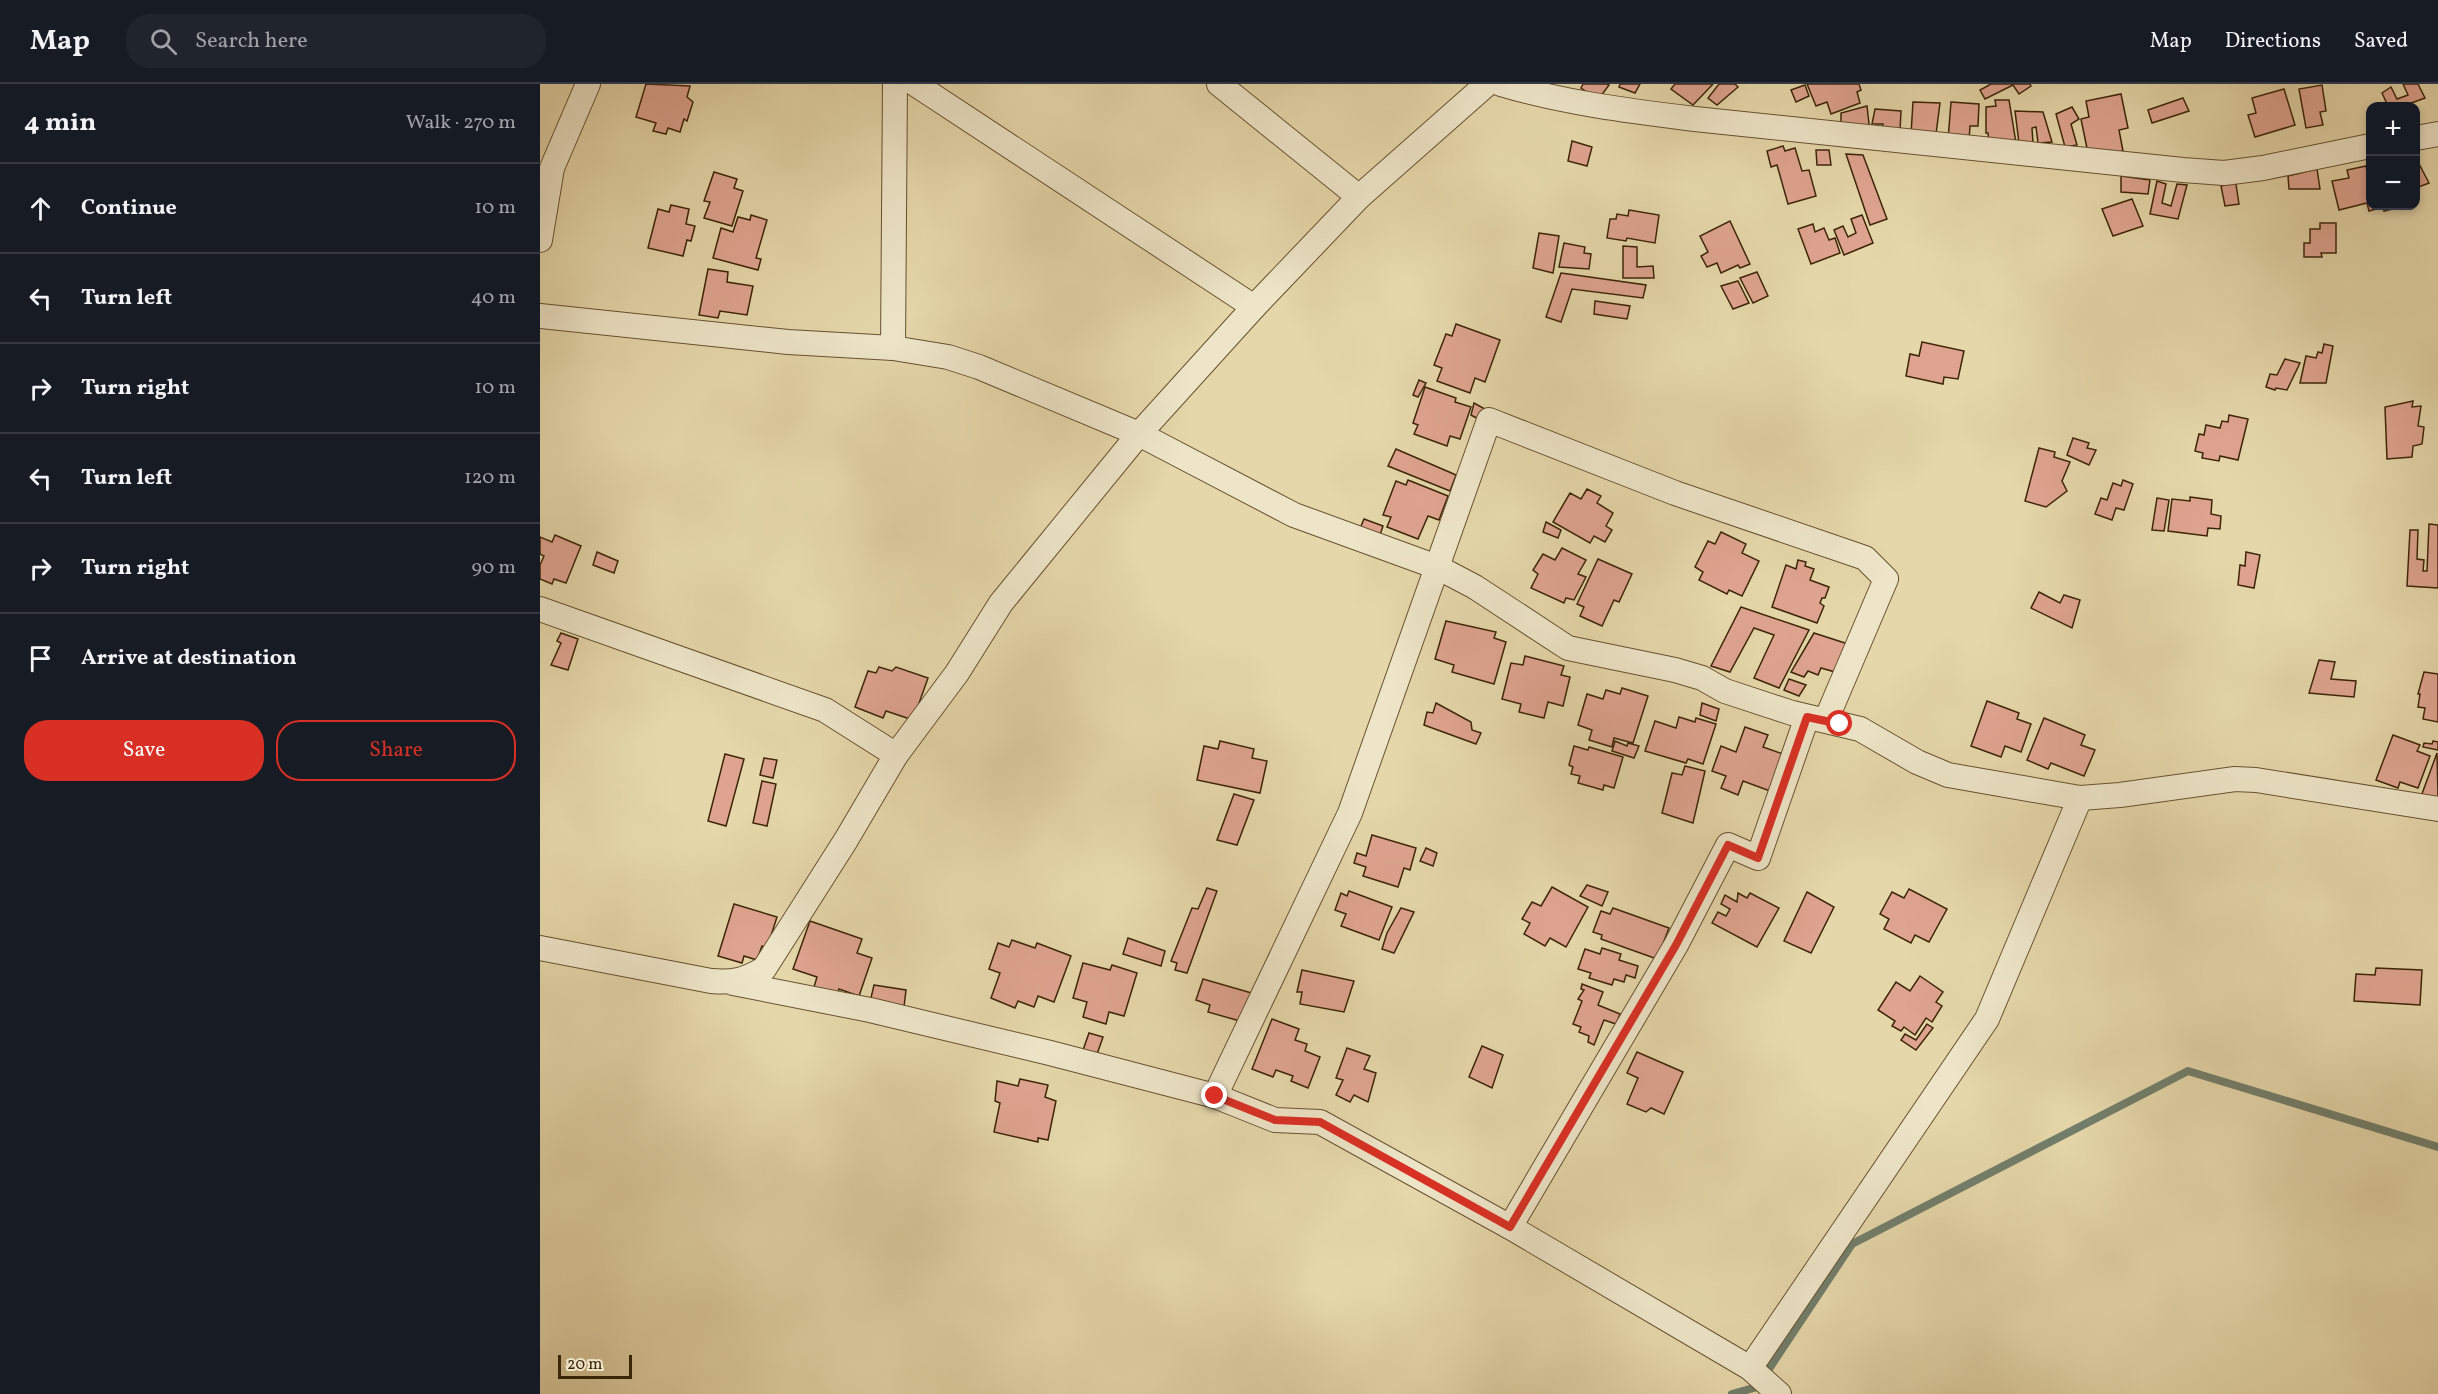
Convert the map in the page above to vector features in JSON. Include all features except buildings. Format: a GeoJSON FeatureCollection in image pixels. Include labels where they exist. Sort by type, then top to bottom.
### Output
{"type":"FeatureCollection","features":[{"type":"Feature","properties":{"kind":"street"},"geometry":{"type":"LineString","coordinates":[[540,240],[552,168],[588,84]]}},
{"type":"Feature","properties":{"kind":"street"},"geometry":{"type":"LineString","coordinates":[[893,348],[895,84]]}},
{"type":"Feature","properties":{"kind":"street"},"geometry":{"type":"LineString","coordinates":[[915,84],[1254,307]]}},
{"type":"Feature","properties":{"kind":"street"},"geometry":{"type":"LineString","coordinates":[[1219,84],[1359,196]]}},
{"type":"Feature","properties":{"kind":"street"},"geometry":{"type":"LineString","coordinates":[[733,983],[747,979],[764,969],[846,840],[896,755],[957,673],[1001,603],[1139,434],[1359,196],[1487,84]]}},
{"type":"Feature","properties":{"kind":"street"},"geometry":{"type":"LineString","coordinates":[[1501,84],[1527,92],[1615,109],[1684,118],[2182,170],[2224,173],[2264,168],[2366,147]]}},
{"type":"Feature","properties":{"kind":"street"},"geometry":{"type":"LineString","coordinates":[[2420,137],[2438,134]]}},
{"type":"Feature","properties":{"kind":"street"},"geometry":{"type":"LineString","coordinates":[[540,316],[788,342],[893,348],[948,357],[979,367],[1139,434],[1294,515],[1437,567],[1475,587],[1568,648],[1675,670],[1701,678],[1725,691],[1816,719],[1860,729],[1917,762],[1948,775],[2080,798],[2120,795],[2235,779],[2256,780],[2438,809]]}},
{"type":"Feature","properties":{"kind":"street"},"geometry":{"type":"LineString","coordinates":[[1215,1096],[1350,813],[1489,420],[1675,493],[1865,558],[1886,579],[1816,719],[1758,858],[1728,845],[1676,945],[1510,1227]]}},
{"type":"Feature","properties":{"kind":"street"},"geometry":{"type":"LineString","coordinates":[[540,609],[825,710],[896,755]]}},
{"type":"Feature","properties":{"kind":"street"},"geometry":{"type":"LineString","coordinates":[[1750,1368],[1988,1019],[2080,798]]}},
{"type":"Feature","properties":{"kind":"street"},"geometry":{"type":"LineString","coordinates":[[540,948],[870,1010],[1050,1053],[1215,1096],[1275,1120],[1320,1122],[1510,1227],[1750,1368],[1779,1394]]}},
{"type":"Feature","properties":{"kind":"waterway"},"geometry":{"type":"LineString","coordinates":[[1732,1394],[1757,1387],[1852,1244],[2188,1071],[2438,1147]]}},
{"type":"Feature","properties":{"kind":"route"},"geometry":{"type":"LineString","coordinates":[[1215,1096],[1275,1120],[1320,1122],[1510,1227],[1676,945],[1728,845],[1758,858],[1807,717],[1840,724]]}}]}
